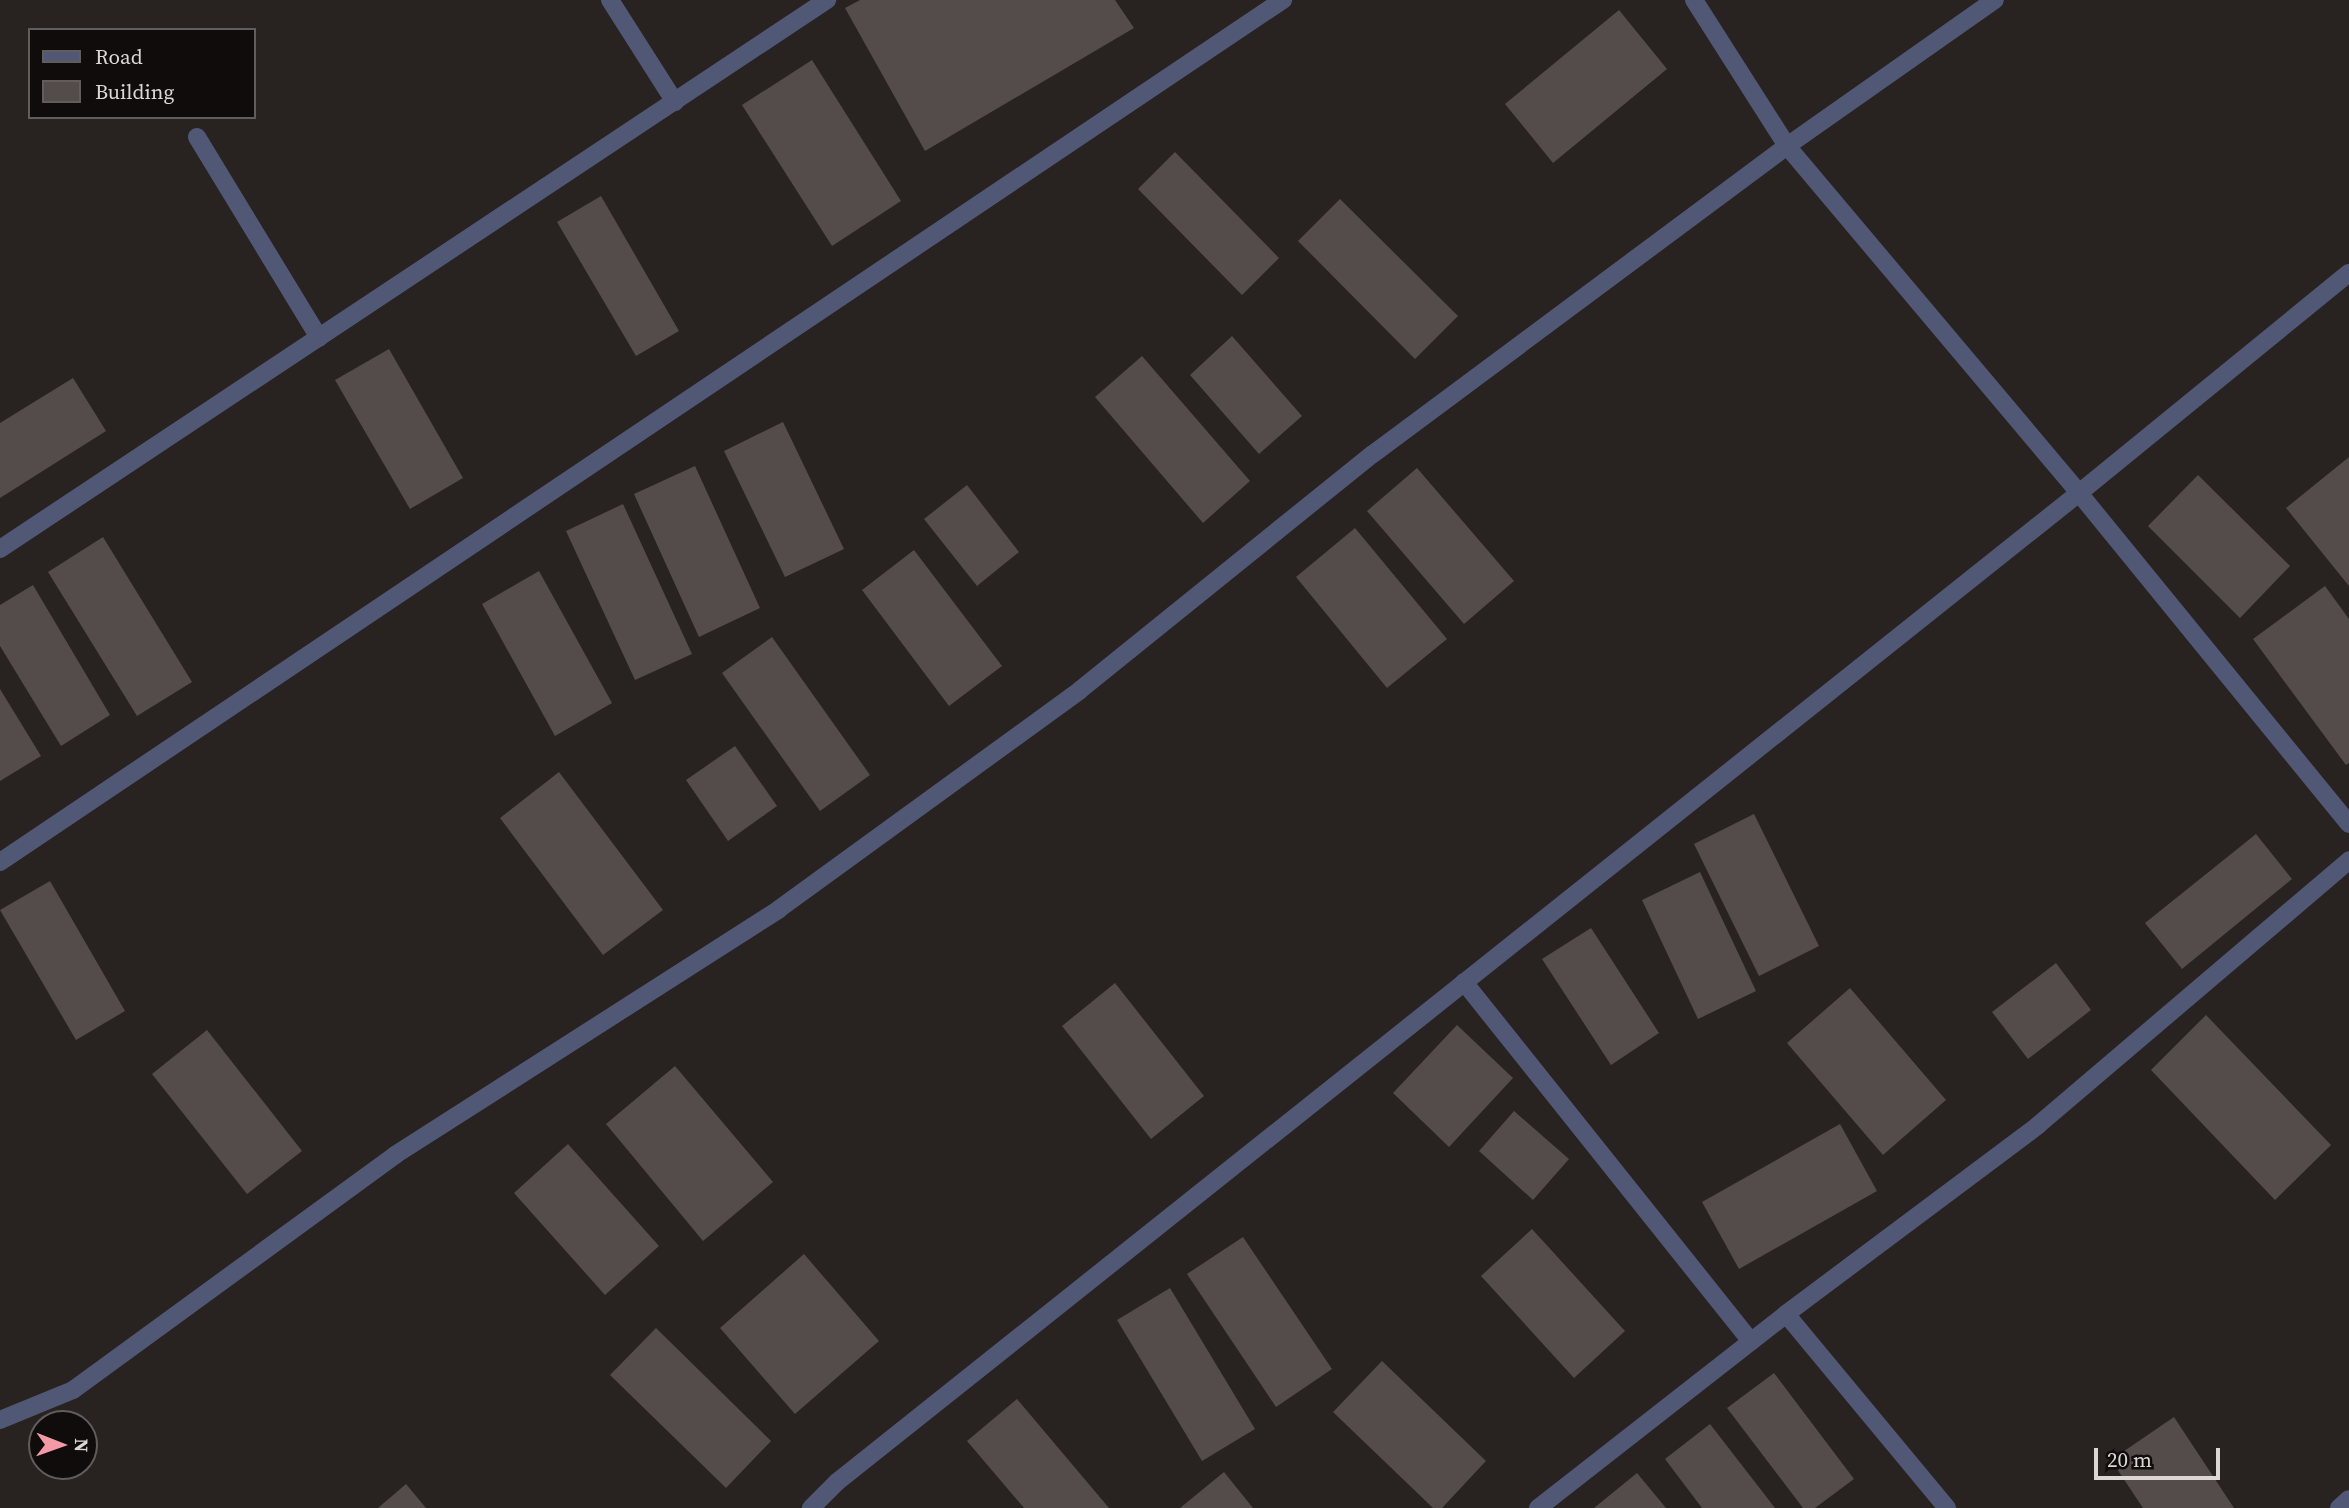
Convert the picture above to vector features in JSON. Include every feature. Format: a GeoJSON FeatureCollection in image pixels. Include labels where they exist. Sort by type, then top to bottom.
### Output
{"type":"FeatureCollection","features":[{"type":"Feature","properties":{"kind":"street"},"geometry":{"type":"LineString","coordinates":[[610,0],[675,103]]}},
{"type":"Feature","properties":{"kind":"street"},"geometry":{"type":"LineString","coordinates":[[0,550],[827,0]]}},
{"type":"Feature","properties":{"kind":"street"},"geometry":{"type":"LineString","coordinates":[[0,862],[1283,0]]}},
{"type":"Feature","properties":{"kind":"street"},"geometry":{"type":"LineString","coordinates":[[1694,0],[1787,146],[2079,493],[2349,824]]}},
{"type":"Feature","properties":{"kind":"street"},"geometry":{"type":"LineString","coordinates":[[0,1420],[73,1391],[395,1155],[779,909],[1080,690],[1373,454],[1787,146],[1994,0]]}},
{"type":"Feature","properties":{"kind":"street"},"geometry":{"type":"LineString","coordinates":[[197,137],[319,338]]}},
{"type":"Feature","properties":{"kind":"street"},"geometry":{"type":"LineString","coordinates":[[811,1508],[837,1482],[2079,493],[2349,273]]}},
{"type":"Feature","properties":{"kind":"street"},"geometry":{"type":"LineString","coordinates":[[1538,1508],[1786,1314],[2037,1126],[2349,860]]}},
{"type":"Feature","properties":{"kind":"street"},"geometry":{"type":"LineString","coordinates":[[1464,982],[1751,1342]]}},
{"type":"Feature","properties":{"kind":"street"},"geometry":{"type":"LineString","coordinates":[[1786,1314],[1947,1508]]}},
{"type":"Feature","properties":{"kind":"street"},"geometry":{"type":"LineString","coordinates":[[2339,1508],[2349,1499]]}},
{"type":"Feature","properties":{"kind":"building"},"geometry":{"type":"Polygon","coordinates":[[[860,0],[1115,0],[1134,28],[925,151],[845,8],[860,0]]]}},
{"type":"Feature","properties":{"kind":"building"},"geometry":{"type":"Polygon","coordinates":[[[1619,10],[1667,69],[1553,163],[1505,104],[1619,10]]]}},
{"type":"Feature","properties":{"kind":"building"},"geometry":{"type":"Polygon","coordinates":[[[812,60],[901,201],[832,246],[742,105],[812,60]]]}},
{"type":"Feature","properties":{"kind":"building"},"geometry":{"type":"Polygon","coordinates":[[[1175,152],[1279,258],[1242,295],[1138,189],[1175,152]]]}},
{"type":"Feature","properties":{"kind":"building"},"geometry":{"type":"Polygon","coordinates":[[[601,196],[679,331],[636,356],[557,222],[601,196]]]}},
{"type":"Feature","properties":{"kind":"building"},"geometry":{"type":"Polygon","coordinates":[[[1340,199],[1458,316],[1415,359],[1298,241],[1340,199]]]}},
{"type":"Feature","properties":{"kind":"building"},"geometry":{"type":"Polygon","coordinates":[[[1232,336],[1302,416],[1259,454],[1190,375],[1232,336]]]}},
{"type":"Feature","properties":{"kind":"building"},"geometry":{"type":"Polygon","coordinates":[[[389,349],[463,478],[410,509],[335,380],[389,349]]]}},
{"type":"Feature","properties":{"kind":"building"},"geometry":{"type":"Polygon","coordinates":[[[1142,356],[1250,481],[1203,523],[1095,397],[1142,356]]]}},
{"type":"Feature","properties":{"kind":"building"},"geometry":{"type":"Polygon","coordinates":[[[73,378],[106,431],[0,498],[0,423],[73,378]]]}},
{"type":"Feature","properties":{"kind":"building"},"geometry":{"type":"Polygon","coordinates":[[[783,422],[844,549],[785,577],[724,451],[783,422]]]}},
{"type":"Feature","properties":{"kind":"building"},"geometry":{"type":"Polygon","coordinates":[[[2349,457],[2349,586],[2286,508],[2349,457]]]}},
{"type":"Feature","properties":{"kind":"building"},"geometry":{"type":"Polygon","coordinates":[[[695,466],[760,608],[699,637],[634,494],[695,466]]]}},
{"type":"Feature","properties":{"kind":"building"},"geometry":{"type":"Polygon","coordinates":[[[1417,468],[1514,581],[1464,624],[1367,511],[1417,468]]]}},
{"type":"Feature","properties":{"kind":"building"},"geometry":{"type":"Polygon","coordinates":[[[2198,475],[2290,566],[2240,618],[2148,526],[2198,475]]]}},
{"type":"Feature","properties":{"kind":"building"},"geometry":{"type":"Polygon","coordinates":[[[967,485],[1019,552],[977,586],[924,519],[967,485]]]}},
{"type":"Feature","properties":{"kind":"building"},"geometry":{"type":"Polygon","coordinates":[[[623,504],[692,654],[635,680],[566,531],[623,504]]]}},
{"type":"Feature","properties":{"kind":"building"},"geometry":{"type":"Polygon","coordinates":[[[1355,528],[1447,639],[1387,688],[1296,577],[1355,528]]]}},
{"type":"Feature","properties":{"kind":"building"},"geometry":{"type":"Polygon","coordinates":[[[103,537],[192,682],[137,716],[48,572],[103,537]]]}},
{"type":"Feature","properties":{"kind":"building"},"geometry":{"type":"Polygon","coordinates":[[[914,550],[1002,666],[949,706],[862,590],[914,550]]]}},
{"type":"Feature","properties":{"kind":"building"},"geometry":{"type":"Polygon","coordinates":[[[539,571],[612,703],[555,736],[482,604],[539,571]]]}},
{"type":"Feature","properties":{"kind":"building"},"geometry":{"type":"Polygon","coordinates":[[[33,585],[110,715],[61,746],[0,646],[0,605],[33,585]]]}},
{"type":"Feature","properties":{"kind":"building"},"geometry":{"type":"Polygon","coordinates":[[[2325,586],[2349,619],[2349,763],[2346,765],[2253,639],[2325,586]]]}},
{"type":"Feature","properties":{"kind":"building"},"geometry":{"type":"Polygon","coordinates":[[[772,637],[870,775],[820,811],[722,673],[772,637]]]}},
{"type":"Feature","properties":{"kind":"building"},"geometry":{"type":"Polygon","coordinates":[[[0,689],[41,756],[0,781],[0,689]]]}},
{"type":"Feature","properties":{"kind":"building"},"geometry":{"type":"Polygon","coordinates":[[[735,746],[777,806],[728,841],[686,780],[735,746]]]}},
{"type":"Feature","properties":{"kind":"building"},"geometry":{"type":"Polygon","coordinates":[[[559,772],[663,910],[603,955],[500,818],[559,772]]]}},
{"type":"Feature","properties":{"kind":"building"},"geometry":{"type":"Polygon","coordinates":[[[1754,814],[1819,946],[1759,976],[1694,844],[1754,814]]]}},
{"type":"Feature","properties":{"kind":"building"},"geometry":{"type":"Polygon","coordinates":[[[2256,834],[2292,879],[2182,969],[2145,923],[2256,834]]]}},
{"type":"Feature","properties":{"kind":"building"},"geometry":{"type":"Polygon","coordinates":[[[1700,872],[1756,991],[1698,1019],[1642,900],[1700,872]]]}},
{"type":"Feature","properties":{"kind":"building"},"geometry":{"type":"Polygon","coordinates":[[[50,881],[125,1011],[76,1040],[0,910],[50,881]]]}},
{"type":"Feature","properties":{"kind":"building"},"geometry":{"type":"Polygon","coordinates":[[[1591,928],[1659,1033],[1611,1065],[1542,959],[1591,928]]]}},
{"type":"Feature","properties":{"kind":"building"},"geometry":{"type":"Polygon","coordinates":[[[2056,963],[2091,1010],[2028,1059],[1992,1012],[2056,963]]]}},
{"type":"Feature","properties":{"kind":"building"},"geometry":{"type":"Polygon","coordinates":[[[1115,983],[1204,1096],[1151,1139],[1062,1026],[1115,983]]]}},
{"type":"Feature","properties":{"kind":"building"},"geometry":{"type":"Polygon","coordinates":[[[1850,988],[1946,1100],[1883,1155],[1787,1043],[1850,988]]]}},
{"type":"Feature","properties":{"kind":"building"},"geometry":{"type":"Polygon","coordinates":[[[2206,1015],[2331,1145],[2275,1200],[2151,1070],[2206,1015]]]}},
{"type":"Feature","properties":{"kind":"building"},"geometry":{"type":"Polygon","coordinates":[[[1457,1025],[1513,1078],[1449,1147],[1393,1093],[1457,1025]]]}},
{"type":"Feature","properties":{"kind":"building"},"geometry":{"type":"Polygon","coordinates":[[[207,1030],[302,1151],[247,1194],[152,1074],[207,1030]]]}},
{"type":"Feature","properties":{"kind":"building"},"geometry":{"type":"Polygon","coordinates":[[[675,1066],[773,1182],[703,1241],[606,1124],[675,1066]]]}},
{"type":"Feature","properties":{"kind":"building"},"geometry":{"type":"Polygon","coordinates":[[[1514,1111],[1569,1159],[1533,1200],[1479,1151],[1514,1111]]]}},
{"type":"Feature","properties":{"kind":"building"},"geometry":{"type":"Polygon","coordinates":[[[1840,1124],[1877,1191],[1739,1269],[1702,1202],[1840,1124]]]}},
{"type":"Feature","properties":{"kind":"building"},"geometry":{"type":"Polygon","coordinates":[[[568,1144],[659,1246],[605,1295],[514,1193],[568,1144]]]}},
{"type":"Feature","properties":{"kind":"building"},"geometry":{"type":"Polygon","coordinates":[[[1532,1229],[1625,1331],[1574,1378],[1481,1276],[1532,1229]]]}},
{"type":"Feature","properties":{"kind":"building"},"geometry":{"type":"Polygon","coordinates":[[[1243,1237],[1332,1369],[1276,1407],[1187,1274],[1243,1237]]]}},
{"type":"Feature","properties":{"kind":"building"},"geometry":{"type":"Polygon","coordinates":[[[804,1254],[879,1341],[795,1414],[720,1328],[804,1254]]]}},
{"type":"Feature","properties":{"kind":"building"},"geometry":{"type":"Polygon","coordinates":[[[1170,1288],[1255,1429],[1202,1461],[1117,1320],[1170,1288]]]}},
{"type":"Feature","properties":{"kind":"building"},"geometry":{"type":"Polygon","coordinates":[[[656,1328],[771,1441],[726,1488],[610,1375],[656,1328]]]}},
{"type":"Feature","properties":{"kind":"building"},"geometry":{"type":"Polygon","coordinates":[[[1382,1361],[1486,1461],[1442,1508],[1433,1508],[1333,1412],[1382,1361]]]}},
{"type":"Feature","properties":{"kind":"building"},"geometry":{"type":"Polygon","coordinates":[[[1774,1373],[1854,1479],[1815,1508],[1803,1508],[1727,1408],[1774,1373]]]}},
{"type":"Feature","properties":{"kind":"building"},"geometry":{"type":"Polygon","coordinates":[[[1017,1399],[1109,1508],[1024,1508],[967,1441],[1017,1399]]]}},
{"type":"Feature","properties":{"kind":"building"},"geometry":{"type":"Polygon","coordinates":[[[2174,1417],[2234,1508],[2143,1508],[2111,1460],[2174,1417]]]}},
{"type":"Feature","properties":{"kind":"building"},"geometry":{"type":"Polygon","coordinates":[[[1710,1424],[1775,1508],[1702,1508],[1665,1459],[1710,1424]]]}},
{"type":"Feature","properties":{"kind":"building"},"geometry":{"type":"Polygon","coordinates":[[[1224,1472],[1253,1508],[1180,1508],[1224,1472]]]}},
{"type":"Feature","properties":{"kind":"building"},"geometry":{"type":"Polygon","coordinates":[[[1637,1473],[1666,1508],[1594,1508],[1637,1473]]]}},
{"type":"Feature","properties":{"kind":"building"},"geometry":{"type":"Polygon","coordinates":[[[406,1484],[426,1508],[378,1508],[406,1484]]]}}]}
